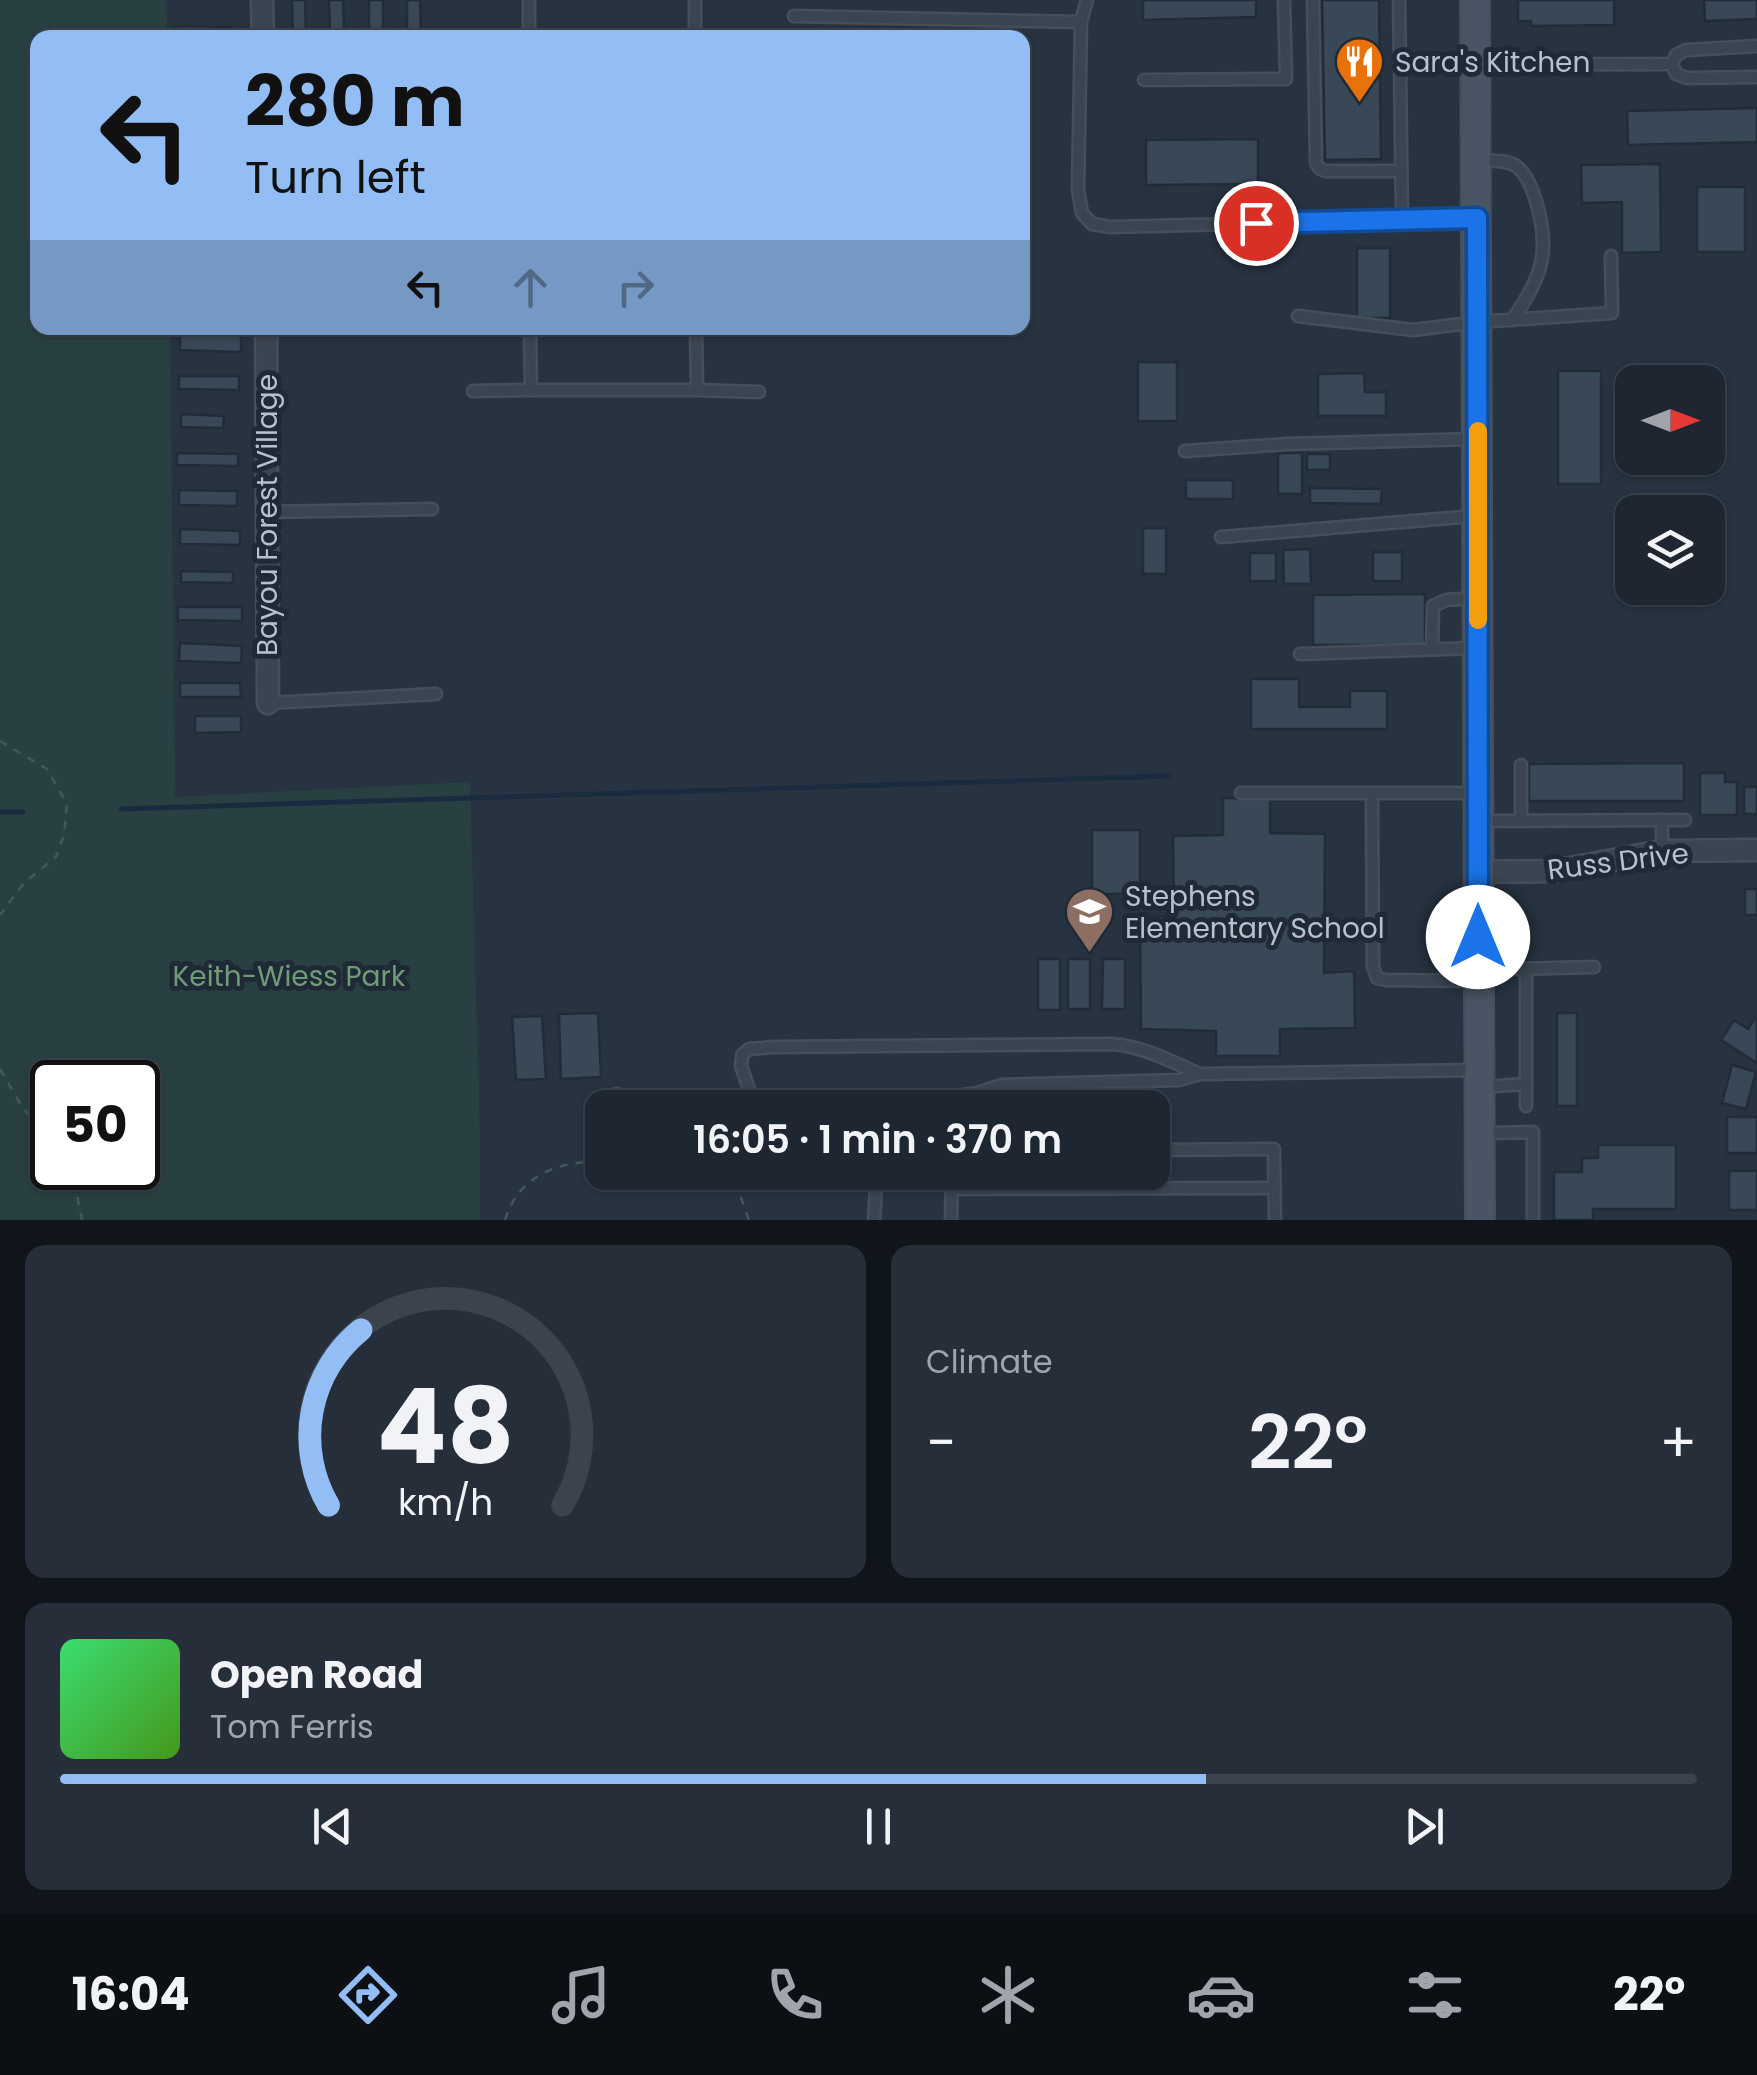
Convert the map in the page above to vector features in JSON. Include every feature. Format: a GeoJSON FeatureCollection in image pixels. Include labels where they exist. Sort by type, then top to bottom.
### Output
{"type":"FeatureCollection","features":[{"type":"Feature","properties":{"kind":"main road"},"geometry":{"type":"LineString","coordinates":[[1476,0],[1480,1220]]}},
{"type":"Feature","properties":{"kind":"street"},"geometry":{"type":"LineString","coordinates":[[262,0],[263,30]]}},
{"type":"Feature","properties":{"kind":"street","name":"Bayou Forest Village"},"geometry":{"type":"LineString","coordinates":[[266,335],[268,702]]}},
{"type":"Feature","properties":{"kind":"street","name":"Russ Drive"},"geometry":{"type":"LineString","coordinates":[[1478,872],[1554,871],[1662,851],[1757,850]]}},
{"type":"Feature","properties":{"kind":"lane"},"geometry":{"type":"LineString","coordinates":[[529,0],[529,30]]}},
{"type":"Feature","properties":{"kind":"lane"},"geometry":{"type":"LineString","coordinates":[[695,0],[695,30]]}},
{"type":"Feature","properties":{"kind":"lane"},"geometry":{"type":"LineString","coordinates":[[1087,0],[1080,22],[1078,190],[1082,213],[1092,224],[1110,227],[1477,218]]}},
{"type":"Feature","properties":{"kind":"lane"},"geometry":{"type":"LineString","coordinates":[[1144,80],[1286,78],[1284,0]]}},
{"type":"Feature","properties":{"kind":"lane"},"geometry":{"type":"LineString","coordinates":[[1313,0],[1316,163],[1326,170],[1402,171]]}},
{"type":"Feature","properties":{"kind":"lane"},"geometry":{"type":"LineString","coordinates":[[1398,0],[1402,220]]}},
{"type":"Feature","properties":{"kind":"lane"},"geometry":{"type":"LineString","coordinates":[[794,16],[1080,22]]}},
{"type":"Feature","properties":{"kind":"lane"},"geometry":{"type":"LineString","coordinates":[[1757,46],[1686,50],[1676,55],[1672,64],[1676,74],[1687,78],[1757,77]]}},
{"type":"Feature","properties":{"kind":"lane"},"geometry":{"type":"LineString","coordinates":[[1400,65],[1672,64]]}},
{"type":"Feature","properties":{"kind":"lane"},"geometry":{"type":"LineString","coordinates":[[1476,160],[1510,163],[1520,168],[1531,186],[1543,225],[1544,248],[1538,276],[1512,320]]}},
{"type":"Feature","properties":{"kind":"lane"},"geometry":{"type":"LineString","coordinates":[[1298,316],[1413,330],[1612,313],[1611,256]]}},
{"type":"Feature","properties":{"kind":"lane"},"geometry":{"type":"LineString","coordinates":[[530,335],[530,390]]}},
{"type":"Feature","properties":{"kind":"lane"},"geometry":{"type":"LineString","coordinates":[[696,335],[697,390]]}},
{"type":"Feature","properties":{"kind":"lane"},"geometry":{"type":"LineString","coordinates":[[473,391],[759,392]]}},
{"type":"Feature","properties":{"kind":"lane"},"geometry":{"type":"LineString","coordinates":[[1185,450],[1478,438]]}},
{"type":"Feature","properties":{"kind":"lane"},"geometry":{"type":"LineString","coordinates":[[268,512],[432,509]]}},
{"type":"Feature","properties":{"kind":"lane"},"geometry":{"type":"LineString","coordinates":[[1221,537],[1478,516]]}},
{"type":"Feature","properties":{"kind":"lane"},"geometry":{"type":"LineString","coordinates":[[1432,650],[1433,606],[1446,600],[1478,598]]}},
{"type":"Feature","properties":{"kind":"lane"},"geometry":{"type":"LineString","coordinates":[[1300,654],[1478,648]]}},
{"type":"Feature","properties":{"kind":"lane"},"geometry":{"type":"LineString","coordinates":[[268,702],[436,694]]}},
{"type":"Feature","properties":{"kind":"lane"},"geometry":{"type":"LineString","coordinates":[[1521,765],[1521,821]]}},
{"type":"Feature","properties":{"kind":"lane"},"geometry":{"type":"LineString","coordinates":[[1241,794],[1372,794],[1478,807],[1521,821],[1685,820]]}},
{"type":"Feature","properties":{"kind":"lane"},"geometry":{"type":"LineString","coordinates":[[1372,794],[1372,966],[1377,978],[1478,976],[1526,969],[1594,967]]}},
{"type":"Feature","properties":{"kind":"lane"},"geometry":{"type":"LineString","coordinates":[[1662,820],[1662,851]]}},
{"type":"Feature","properties":{"kind":"lane"},"geometry":{"type":"LineString","coordinates":[[1526,969],[1526,1106]]}},
{"type":"Feature","properties":{"kind":"lane"},"geometry":{"type":"LineString","coordinates":[[749,1090],[741,1066],[742,1054],[774,1047],[1124,1045],[1200,1074]]}},
{"type":"Feature","properties":{"kind":"lane"},"geometry":{"type":"LineString","coordinates":[[984,1090],[1023,1083],[1180,1080],[1200,1074],[1479,1079],[1526,1084]]}},
{"type":"Feature","properties":{"kind":"lane"},"geometry":{"type":"LineString","coordinates":[[1479,1133],[1533,1132],[1533,1220]]}},
{"type":"Feature","properties":{"kind":"lane"},"geometry":{"type":"LineString","coordinates":[[1170,1150],[1274,1149],[1275,1220]]}},
{"type":"Feature","properties":{"kind":"lane"},"geometry":{"type":"LineString","coordinates":[[1170,1188],[1274,1188]]}},
{"type":"Feature","properties":{"kind":"lane"},"geometry":{"type":"LineString","coordinates":[[874,1220],[876,1190]]}},
{"type":"Feature","properties":{"kind":"lane"},"geometry":{"type":"LineString","coordinates":[[951,1220],[952,1190]]}},
{"type":"Feature","properties":{"kind":"path"},"geometry":{"type":"LineString","coordinates":[[0,740],[47,768],[67,804],[64,834],[56,858],[24,883],[0,916]]}},
{"type":"Feature","properties":{"kind":"path"},"geometry":{"type":"LineString","coordinates":[[0,1069],[30,1116]]}},
{"type":"Feature","properties":{"kind":"path"},"geometry":{"type":"LineString","coordinates":[[505,1220],[522,1189],[543,1172],[569,1163],[585,1163]]}},
{"type":"Feature","properties":{"kind":"path"},"geometry":{"type":"LineString","coordinates":[[75,1190],[82,1220]]}},
{"type":"Feature","properties":{"kind":"path"},"geometry":{"type":"LineString","coordinates":[[736,1190],[750,1220]]}},
{"type":"Feature","properties":{"kind":"green space","name":"Keith-Wiess Park"},"geometry":{"type":"Polygon","coordinates":[[[0,0],[166,0],[167,30],[30,30],[30,335],[170,335],[175,797],[470,782],[480,1220],[0,1220],[0,0]]]}},
{"type":"Feature","properties":{"kind":"building"},"geometry":{"type":"Polygon","coordinates":[[[292,0],[305,0],[306,30],[293,30],[292,0]]]}},
{"type":"Feature","properties":{"kind":"building"},"geometry":{"type":"Polygon","coordinates":[[[329,0],[343,0],[344,30],[330,30],[329,0]]]}},
{"type":"Feature","properties":{"kind":"building"},"geometry":{"type":"Polygon","coordinates":[[[369,0],[383,0],[383,30],[369,30],[369,0]]]}},
{"type":"Feature","properties":{"kind":"building"},"geometry":{"type":"Polygon","coordinates":[[[407,0],[420,0],[421,30],[407,30],[407,0]]]}},
{"type":"Feature","properties":{"kind":"building"},"geometry":{"type":"Polygon","coordinates":[[[1143,0],[1256,0],[1256,17],[1143,20],[1143,0]]]}},
{"type":"Feature","properties":{"kind":"building"},"geometry":{"type":"Polygon","coordinates":[[[1322,0],[1379,0],[1381,159],[1325,160],[1322,0]]]}},
{"type":"Feature","properties":{"kind":"building"},"geometry":{"type":"Polygon","coordinates":[[[1518,0],[1614,0],[1614,25],[1531,26],[1531,21],[1518,21],[1518,0]]]}},
{"type":"Feature","properties":{"kind":"building"},"geometry":{"type":"Polygon","coordinates":[[[1704,0],[1757,0],[1757,19],[1705,21],[1704,0]]]}},
{"type":"Feature","properties":{"kind":"building"},"geometry":{"type":"Polygon","coordinates":[[[176,26],[231,27],[231,30],[176,30],[176,26]]]}},
{"type":"Feature","properties":{"kind":"building"},"geometry":{"type":"Polygon","coordinates":[[[1757,108],[1757,142],[1628,145],[1627,111],[1757,108]]]}},
{"type":"Feature","properties":{"kind":"building"},"geometry":{"type":"Polygon","coordinates":[[[1258,139],[1258,184],[1146,185],[1146,140],[1258,139]]]}},
{"type":"Feature","properties":{"kind":"building"},"geometry":{"type":"Polygon","coordinates":[[[1660,164],[1661,252],[1622,253],[1622,202],[1582,203],[1581,165],[1660,164]]]}},
{"type":"Feature","properties":{"kind":"building"},"geometry":{"type":"Polygon","coordinates":[[[1697,187],[1745,187],[1745,252],[1697,252],[1697,187]]]}},
{"type":"Feature","properties":{"kind":"building"},"geometry":{"type":"Polygon","coordinates":[[[1357,248],[1390,248],[1390,318],[1357,318],[1357,248]]]}},
{"type":"Feature","properties":{"kind":"building"},"geometry":{"type":"Polygon","coordinates":[[[180,335],[241,336],[241,352],[180,350],[180,335]]]}},
{"type":"Feature","properties":{"kind":"building"},"geometry":{"type":"Polygon","coordinates":[[[1138,362],[1177,362],[1177,421],[1138,421],[1138,362]]]}},
{"type":"Feature","properties":{"kind":"building"},"geometry":{"type":"Polygon","coordinates":[[[1558,371],[1601,371],[1601,484],[1558,484],[1558,371]]]}},
{"type":"Feature","properties":{"kind":"building"},"geometry":{"type":"Polygon","coordinates":[[[1364,373],[1365,392],[1386,392],[1386,416],[1318,416],[1318,374],[1364,373]]]}},
{"type":"Feature","properties":{"kind":"building"},"geometry":{"type":"Polygon","coordinates":[[[179,376],[239,376],[239,390],[179,389],[179,376]]]}},
{"type":"Feature","properties":{"kind":"building"},"geometry":{"type":"Polygon","coordinates":[[[181,414],[224,416],[223,428],[181,427],[181,414]]]}},
{"type":"Feature","properties":{"kind":"building"},"geometry":{"type":"Polygon","coordinates":[[[177,453],[238,454],[238,466],[177,465],[177,453]]]}},
{"type":"Feature","properties":{"kind":"building"},"geometry":{"type":"Polygon","coordinates":[[[1278,453],[1302,453],[1302,494],[1278,494],[1278,453]]]}},
{"type":"Feature","properties":{"kind":"building"},"geometry":{"type":"Polygon","coordinates":[[[1307,454],[1330,454],[1330,470],[1307,470],[1307,454]]]}},
{"type":"Feature","properties":{"kind":"building"},"geometry":{"type":"Polygon","coordinates":[[[1186,480],[1233,480],[1233,499],[1186,499],[1186,480]]]}},
{"type":"Feature","properties":{"kind":"building"},"geometry":{"type":"Polygon","coordinates":[[[1310,488],[1382,489],[1381,504],[1310,503],[1310,488]]]}},
{"type":"Feature","properties":{"kind":"building"},"geometry":{"type":"Polygon","coordinates":[[[179,490],[237,491],[237,506],[179,505],[179,490]]]}},
{"type":"Feature","properties":{"kind":"building"},"geometry":{"type":"Polygon","coordinates":[[[1143,528],[1166,528],[1166,574],[1143,574],[1143,528]]]}},
{"type":"Feature","properties":{"kind":"building"},"geometry":{"type":"Polygon","coordinates":[[[180,529],[240,531],[240,545],[180,544],[180,529]]]}},
{"type":"Feature","properties":{"kind":"building"},"geometry":{"type":"Polygon","coordinates":[[[1310,549],[1311,584],[1284,584],[1283,550],[1310,549]]]}},
{"type":"Feature","properties":{"kind":"building"},"geometry":{"type":"Polygon","coordinates":[[[1373,552],[1402,552],[1402,581],[1373,581],[1373,552]]]}},
{"type":"Feature","properties":{"kind":"building"},"geometry":{"type":"Polygon","coordinates":[[[1250,553],[1276,553],[1276,581],[1250,581],[1250,553]]]}},
{"type":"Feature","properties":{"kind":"building"},"geometry":{"type":"Polygon","coordinates":[[[181,571],[233,572],[233,583],[181,582],[181,571]]]}},
{"type":"Feature","properties":{"kind":"building"},"geometry":{"type":"Polygon","coordinates":[[[1425,594],[1425,645],[1313,645],[1313,595],[1425,594]]]}},
{"type":"Feature","properties":{"kind":"building"},"geometry":{"type":"Polygon","coordinates":[[[178,607],[242,607],[242,621],[178,620],[178,607]]]}},
{"type":"Feature","properties":{"kind":"building"},"geometry":{"type":"Polygon","coordinates":[[[180,643],[242,646],[241,663],[179,661],[180,643]]]}},
{"type":"Feature","properties":{"kind":"building"},"geometry":{"type":"Polygon","coordinates":[[[1251,679],[1299,679],[1299,707],[1350,707],[1350,691],[1387,691],[1387,729],[1251,729],[1251,679]]]}},
{"type":"Feature","properties":{"kind":"building"},"geometry":{"type":"Polygon","coordinates":[[[180,683],[240,683],[241,697],[180,697],[180,683]]]}},
{"type":"Feature","properties":{"kind":"building"},"geometry":{"type":"Polygon","coordinates":[[[195,716],[241,716],[241,732],[195,733],[195,716]]]}},
{"type":"Feature","properties":{"kind":"building"},"geometry":{"type":"Polygon","coordinates":[[[1684,763],[1684,801],[1529,801],[1529,764],[1684,763]]]}},
{"type":"Feature","properties":{"kind":"building"},"geometry":{"type":"Polygon","coordinates":[[[1700,773],[1725,773],[1725,782],[1737,782],[1737,815],[1700,815],[1700,773]]]}},
{"type":"Feature","properties":{"kind":"building"},"geometry":{"type":"Polygon","coordinates":[[[1744,787],[1757,787],[1757,814],[1744,814],[1744,787]]]}},
{"type":"Feature","properties":{"kind":"building"},"geometry":{"type":"Polygon","coordinates":[[[1223,798],[1270,799],[1270,833],[1325,834],[1324,973],[1354,971],[1355,1028],[1280,1029],[1280,1056],[1216,1056],[1216,1031],[1141,1029],[1140,917],[1174,916],[1173,836],[1223,835],[1223,798]]]}},
{"type":"Feature","properties":{"kind":"building"},"geometry":{"type":"Polygon","coordinates":[[[1092,830],[1140,830],[1140,894],[1092,894],[1092,830]]]}},
{"type":"Feature","properties":{"kind":"building"},"geometry":{"type":"Polygon","coordinates":[[[1745,889],[1757,889],[1757,915],[1745,915],[1745,889]]]}},
{"type":"Feature","properties":{"kind":"building"},"geometry":{"type":"Polygon","coordinates":[[[1038,959],[1060,959],[1060,1010],[1038,1010],[1038,959]]]}},
{"type":"Feature","properties":{"kind":"building"},"geometry":{"type":"Polygon","coordinates":[[[1068,959],[1090,959],[1090,1009],[1068,1009],[1068,959]]]}},
{"type":"Feature","properties":{"kind":"building"},"geometry":{"type":"Polygon","coordinates":[[[1103,959],[1125,959],[1125,1009],[1102,1009],[1103,959]]]}},
{"type":"Feature","properties":{"kind":"building"},"geometry":{"type":"Polygon","coordinates":[[[598,1013],[601,1077],[561,1079],[559,1014],[598,1013]]]}},
{"type":"Feature","properties":{"kind":"building"},"geometry":{"type":"Polygon","coordinates":[[[1557,1013],[1577,1013],[1577,1106],[1557,1106],[1557,1013]]]}},
{"type":"Feature","properties":{"kind":"building"},"geometry":{"type":"Polygon","coordinates":[[[542,1016],[546,1079],[516,1080],[512,1017],[542,1016]]]}},
{"type":"Feature","properties":{"kind":"building"},"geometry":{"type":"Polygon","coordinates":[[[1755,1018],[1757,1063],[1721,1040],[1734,1020],[1748,1029],[1755,1018]]]}},
{"type":"Feature","properties":{"kind":"building"},"geometry":{"type":"Polygon","coordinates":[[[1732,1065],[1756,1072],[1746,1109],[1722,1103],[1732,1065]]]}},
{"type":"Feature","properties":{"kind":"building"},"geometry":{"type":"Polygon","coordinates":[[[1727,1117],[1757,1117],[1757,1153],[1727,1153],[1727,1117]]]}},
{"type":"Feature","properties":{"kind":"building"},"geometry":{"type":"Polygon","coordinates":[[[1598,1145],[1676,1145],[1676,1209],[1593,1209],[1593,1220],[1554,1220],[1554,1172],[1582,1172],[1582,1158],[1598,1158],[1598,1145]]]}},
{"type":"Feature","properties":{"kind":"building"},"geometry":{"type":"Polygon","coordinates":[[[1729,1171],[1757,1171],[1757,1210],[1729,1210],[1729,1171]]]}},
{"type":"Feature","properties":{"kind":"waterway"},"geometry":{"type":"LineString","coordinates":[[121,809],[1168,776]]}},
{"type":"Feature","properties":{"kind":"waterway"},"geometry":{"type":"LineString","coordinates":[[0,812],[23,812]]}},
{"type":"Feature","properties":{"kind":"slow traffic"},"geometry":{"type":"LineString","coordinates":[[1478,431],[1478,620]]}},
{"type":"Feature","properties":{"kind":"place","name":"Sara's Kitchen"},"geometry":{"type":"Point","coordinates":[1360,104]}},
{"type":"Feature","properties":{"kind":"place","name":"Stephens Elementary School"},"geometry":{"type":"Point","coordinates":[1090,954]}},
{"type":"Feature","properties":{"kind":"route"},"geometry":{"type":"LineString","coordinates":[[1256,223],[1477,218],[1478,937]]}}]}
